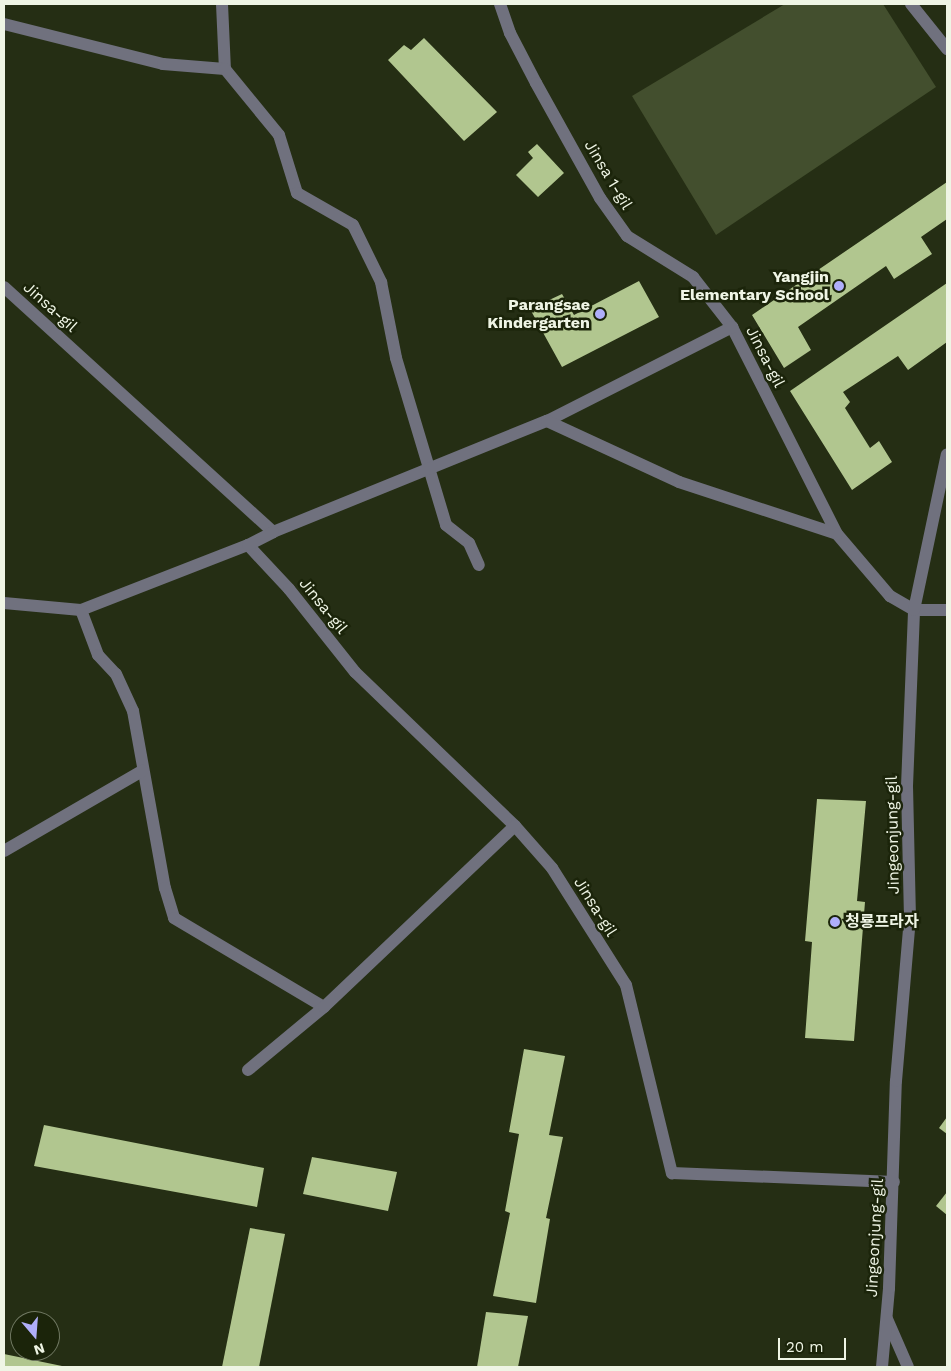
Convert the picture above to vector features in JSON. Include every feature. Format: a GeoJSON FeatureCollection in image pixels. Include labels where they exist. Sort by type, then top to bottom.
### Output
{"type":"FeatureCollection","features":[{"type":"Feature","properties":{"kind":"street"},"geometry":{"type":"LineString","coordinates":[[222,4],[225,70],[279,135],[297,193],[354,225],[381,282],[396,358],[446,525],[469,543],[479,565]]}},
{"type":"Feature","properties":{"kind":"street","name":"Jinsa 1-gil"},"geometry":{"type":"LineString","coordinates":[[500,4],[510,33],[536,83],[600,198],[627,236],[692,278],[732,327]]}},
{"type":"Feature","properties":{"kind":"street"},"geometry":{"type":"LineString","coordinates":[[911,4],[947,49]]}},
{"type":"Feature","properties":{"kind":"street"},"geometry":{"type":"LineString","coordinates":[[4,24],[163,64],[225,70]]}},
{"type":"Feature","properties":{"kind":"street","name":"Jinsa-gil"},"geometry":{"type":"LineString","coordinates":[[4,287],[273,532]]}},
{"type":"Feature","properties":{"kind":"street","name":"Jinsa-gil"},"geometry":{"type":"LineString","coordinates":[[4,602],[80,610],[248,545],[273,532],[546,422],[732,327],[837,534],[890,596],[914,610]]}},
{"type":"Feature","properties":{"kind":"street"},"geometry":{"type":"LineString","coordinates":[[546,422],[679,482],[837,534]]}},
{"type":"Feature","properties":{"kind":"street","name":"Jingeonjung-gil"},"geometry":{"type":"LineString","coordinates":[[882,1367],[887,1317],[894,1182],[896,1081],[910,918],[908,786],[914,610],[947,454]]}},
{"type":"Feature","properties":{"kind":"street","name":"Jinsa-gil"},"geometry":{"type":"LineString","coordinates":[[248,545],[289,589],[355,672],[515,826],[552,868],[626,984],[672,1173],[894,1182]]}},
{"type":"Feature","properties":{"kind":"street"},"geometry":{"type":"LineString","coordinates":[[80,610],[98,656],[116,674],[133,711],[142,771],[174,918],[324,1006]]}},
{"type":"Feature","properties":{"kind":"street"},"geometry":{"type":"LineString","coordinates":[[914,610],[947,610]]}},
{"type":"Feature","properties":{"kind":"street"},"geometry":{"type":"LineString","coordinates":[[4,851],[142,771]]}},
{"type":"Feature","properties":{"kind":"street"},"geometry":{"type":"LineString","coordinates":[[248,1070],[324,1006],[515,826]]}},
{"type":"Feature","properties":{"kind":"street"},"geometry":{"type":"LineString","coordinates":[[887,1317],[908,1367]]}},
{"type":"Feature","properties":{"kind":"green space"},"geometry":{"type":"Polygon","coordinates":[[[785,4],[883,4],[936,87],[716,235],[632,96],[785,4]]]}},
{"type":"Feature","properties":{"kind":"building"},"geometry":{"type":"Polygon","coordinates":[[[424,38],[497,112],[464,141],[388,60],[404,45],[411,50],[424,38]]]}},
{"type":"Feature","properties":{"kind":"building"},"geometry":{"type":"Polygon","coordinates":[[[537,144],[564,173],[538,197],[516,175],[533,158],[528,152],[537,144]]]}},
{"type":"Feature","properties":{"kind":"building"},"geometry":{"type":"Polygon","coordinates":[[[947,182],[947,219],[921,237],[932,254],[894,279],[886,266],[798,327],[811,350],[784,368],[752,315],[947,182]]]}},
{"type":"Feature","properties":{"kind":"building"},"geometry":{"type":"Polygon","coordinates":[[[639,281],[659,317],[562,367],[530,309],[562,294],[574,315],[639,281]]]}},
{"type":"Feature","properties":{"kind":"building"},"geometry":{"type":"Polygon","coordinates":[[[947,283],[947,342],[908,370],[898,356],[843,392],[850,402],[845,408],[870,448],[879,441],[892,462],[852,490],[790,391],[947,283]]]}},
{"type":"Feature","properties":{"kind":"building","name":"청룡프라자"},"geometry":{"type":"Polygon","coordinates":[[[817,799],[866,801],[857,901],[865,902],[854,1041],[805,1038],[812,942],[805,941],[817,799]]]}},
{"type":"Feature","properties":{"kind":"building"},"geometry":{"type":"Polygon","coordinates":[[[524,1049],[565,1056],[549,1135],[563,1137],[546,1218],[550,1219],[536,1303],[493,1296],[510,1213],[505,1211],[519,1134],[509,1132],[524,1049]]]}},
{"type":"Feature","properties":{"kind":"building"},"geometry":{"type":"Polygon","coordinates":[[[947,1117],[947,1134],[939,1128],[947,1117]]]}},
{"type":"Feature","properties":{"kind":"building"},"geometry":{"type":"Polygon","coordinates":[[[44,1125],[264,1168],[257,1207],[34,1166],[44,1125]]]}},
{"type":"Feature","properties":{"kind":"building"},"geometry":{"type":"Polygon","coordinates":[[[312,1157],[397,1172],[388,1211],[303,1194],[312,1157]]]}},
{"type":"Feature","properties":{"kind":"building"},"geometry":{"type":"Polygon","coordinates":[[[947,1192],[947,1215],[936,1206],[947,1192]]]}},
{"type":"Feature","properties":{"kind":"building"},"geometry":{"type":"Polygon","coordinates":[[[250,1228],[285,1234],[259,1367],[222,1367],[250,1228]]]}},
{"type":"Feature","properties":{"kind":"building"},"geometry":{"type":"Polygon","coordinates":[[[486,1312],[528,1316],[518,1367],[477,1367],[486,1312]]]}},
{"type":"Feature","properties":{"kind":"building"},"geometry":{"type":"Polygon","coordinates":[[[4,1354],[10,1355],[10,1361],[38,1361],[62,1366],[62,1367],[4,1367],[4,1354]]]}},
{"type":"Feature","properties":{"kind":"place","name":"Yangjin Elementary School"},"geometry":{"type":"Point","coordinates":[839,286]}},
{"type":"Feature","properties":{"kind":"place","name":"Parangsae Kindergarten"},"geometry":{"type":"Point","coordinates":[600,314]}},
{"type":"Feature","properties":{"kind":"place","name":"청룡프라자"},"geometry":{"type":"Point","coordinates":[835,922]}}]}
